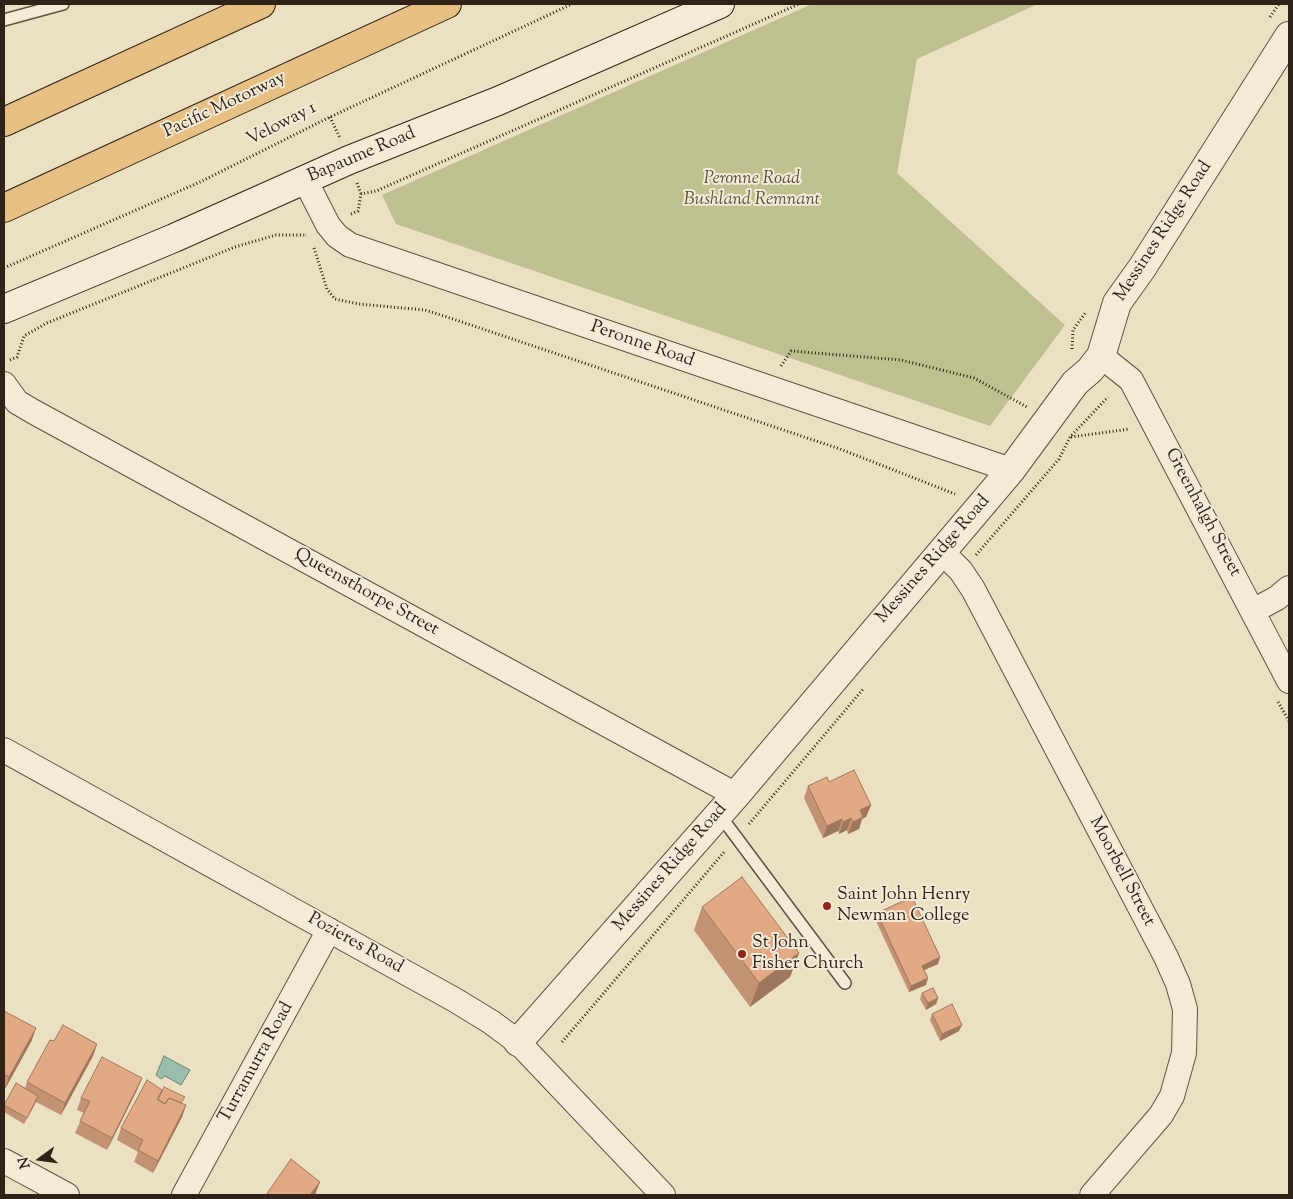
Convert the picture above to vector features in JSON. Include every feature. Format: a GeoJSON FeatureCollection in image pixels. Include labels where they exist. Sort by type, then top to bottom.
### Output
{"type":"FeatureCollection","features":[{"type":"Feature","properties":{"kind":"highway"},"geometry":{"type":"LineString","coordinates":[[4,122],[261,4]]}},
{"type":"Feature","properties":{"kind":"highway","name":"Pacific Motorway"},"geometry":{"type":"LineString","coordinates":[[4,208],[447,4]]}},
{"type":"Feature","properties":{"kind":"street","name":"Bapaume Road"},"geometry":{"type":"LineString","coordinates":[[4,309],[174,238],[349,160],[498,101],[720,4]]}},
{"type":"Feature","properties":{"kind":"street","name":"Messines Ridge Road"},"geometry":{"type":"LineString","coordinates":[[518,1042],[727,804],[1011,470],[1075,383],[1090,370],[1101,356],[1117,303],[1142,268],[1289,36]]}},
{"type":"Feature","properties":{"kind":"street","name":"Peronne Road"},"geometry":{"type":"LineString","coordinates":[[305,180],[328,225],[337,236],[350,246],[1011,470]]}},
{"type":"Feature","properties":{"kind":"street","name":"Greenhalgh Street"},"geometry":{"type":"LineString","coordinates":[[1101,356],[1131,380],[1289,681]]}},
{"type":"Feature","properties":{"kind":"street","name":"Queensthorpe Street"},"geometry":{"type":"LineString","coordinates":[[4,384],[17,402],[34,412],[727,804]]}},
{"type":"Feature","properties":{"kind":"street","name":"Moorbell Street"},"geometry":{"type":"LineString","coordinates":[[941,551],[960,571],[973,589],[1166,958],[1178,984],[1185,1008],[1184,1053],[1172,1096],[1161,1115],[1092,1195]]}},
{"type":"Feature","properties":{"kind":"street"},"geometry":{"type":"LineString","coordinates":[[1253,611],[1277,598],[1289,588]]}},
{"type":"Feature","properties":{"kind":"street","name":"Pozieres Road"},"geometry":{"type":"LineString","coordinates":[[4,750],[470,1008],[518,1042],[663,1195]]}},
{"type":"Feature","properties":{"kind":"street","name":"Turramurra Road"},"geometry":{"type":"LineString","coordinates":[[184,1195],[329,930]]}},
{"type":"Feature","properties":{"kind":"street"},"geometry":{"type":"LineString","coordinates":[[4,1161],[67,1195]]}},
{"type":"Feature","properties":{"kind":"lane"},"geometry":{"type":"LineString","coordinates":[[4,20],[63,4]]}},
{"type":"Feature","properties":{"kind":"lane"},"geometry":{"type":"LineString","coordinates":[[727,804],[845,983]]}},
{"type":"Feature","properties":{"kind":"path","name":"Veloway 1"},"geometry":{"type":"LineString","coordinates":[[4,268],[200,182],[330,117],[572,4]]}},
{"type":"Feature","properties":{"kind":"path"},"geometry":{"type":"LineString","coordinates":[[358,211],[362,194],[376,191],[799,4]]}},
{"type":"Feature","properties":{"kind":"path"},"geometry":{"type":"LineString","coordinates":[[17,357],[24,336],[56,320],[235,247],[276,235],[312,235]]}},
{"type":"Feature","properties":{"kind":"path"},"geometry":{"type":"LineString","coordinates":[[313,241],[327,289],[336,299],[360,304],[425,310],[840,449],[954,495]]}},
{"type":"Feature","properties":{"kind":"path"},"geometry":{"type":"LineString","coordinates":[[766,387],[791,351],[901,360],[974,378],[1048,419],[1070,437],[1130,429]]}},
{"type":"Feature","properties":{"kind":"green space","name":"Peronne Road Bushland Remnant"},"geometry":{"type":"Polygon","coordinates":[[[812,4],[1038,4],[917,59],[897,173],[1065,325],[990,426],[396,224],[382,195],[812,4]]]}},
{"type":"Feature","properties":{"kind":"shaded area"},"geometry":{"type":"Polygon","coordinates":[[[164,1056],[190,1070],[181,1085],[165,1076],[161,1079],[156,1075],[164,1056]]]}},
{"type":"Feature","properties":{"kind":"building"},"geometry":{"type":"Polygon","coordinates":[[[854,770],[871,805],[860,810],[863,817],[853,822],[851,818],[843,822],[842,819],[827,826],[808,786],[827,777],[829,782],[854,770]]]}},
{"type":"Feature","properties":{"kind":"building"},"geometry":{"type":"Polygon","coordinates":[[[742,877],[799,953],[759,983],[702,907],[742,877]]]}},
{"type":"Feature","properties":{"kind":"building"},"geometry":{"type":"Polygon","coordinates":[[[912,897],[940,957],[922,966],[928,978],[911,986],[877,913],[912,897]]]}},
{"type":"Feature","properties":{"kind":"building"},"geometry":{"type":"Polygon","coordinates":[[[933,988],[938,998],[928,1003],[922,993],[933,988]]]}},
{"type":"Feature","properties":{"kind":"building"},"geometry":{"type":"Polygon","coordinates":[[[952,1004],[962,1025],[942,1034],[932,1014],[952,1004]]]}},
{"type":"Feature","properties":{"kind":"building"},"geometry":{"type":"Polygon","coordinates":[[[4,1011],[36,1028],[9,1077],[4,1074],[4,1011]]]}},
{"type":"Feature","properties":{"kind":"building"},"geometry":{"type":"Polygon","coordinates":[[[63,1025],[97,1044],[65,1103],[27,1082],[50,1040],[54,1041],[63,1025]]]}},
{"type":"Feature","properties":{"kind":"building"},"geometry":{"type":"Polygon","coordinates":[[[102,1057],[142,1078],[112,1138],[80,1121],[90,1101],[81,1098],[102,1057]]]}},
{"type":"Feature","properties":{"kind":"building"},"geometry":{"type":"Polygon","coordinates":[[[147,1080],[162,1090],[157,1099],[165,1104],[169,1098],[186,1105],[158,1161],[138,1150],[143,1140],[121,1128],[147,1080]]]}},
{"type":"Feature","properties":{"kind":"building"},"geometry":{"type":"Polygon","coordinates":[[[16,1083],[38,1096],[27,1118],[4,1105],[16,1083]]]}},
{"type":"Feature","properties":{"kind":"building"},"geometry":{"type":"Polygon","coordinates":[[[164,1087],[185,1097],[181,1103],[169,1098],[165,1104],[158,1100],[164,1087]]]}},
{"type":"Feature","properties":{"kind":"building"},"geometry":{"type":"Polygon","coordinates":[[[291,1159],[320,1182],[310,1195],[266,1195],[291,1159]]]}},
{"type":"Feature","properties":{"kind":"place","name":"Saint John Henry Newman College"},"geometry":{"type":"Point","coordinates":[827,906]}},
{"type":"Feature","properties":{"kind":"place","name":"St John Fisher Church"},"geometry":{"type":"Point","coordinates":[742,954]}}]}
